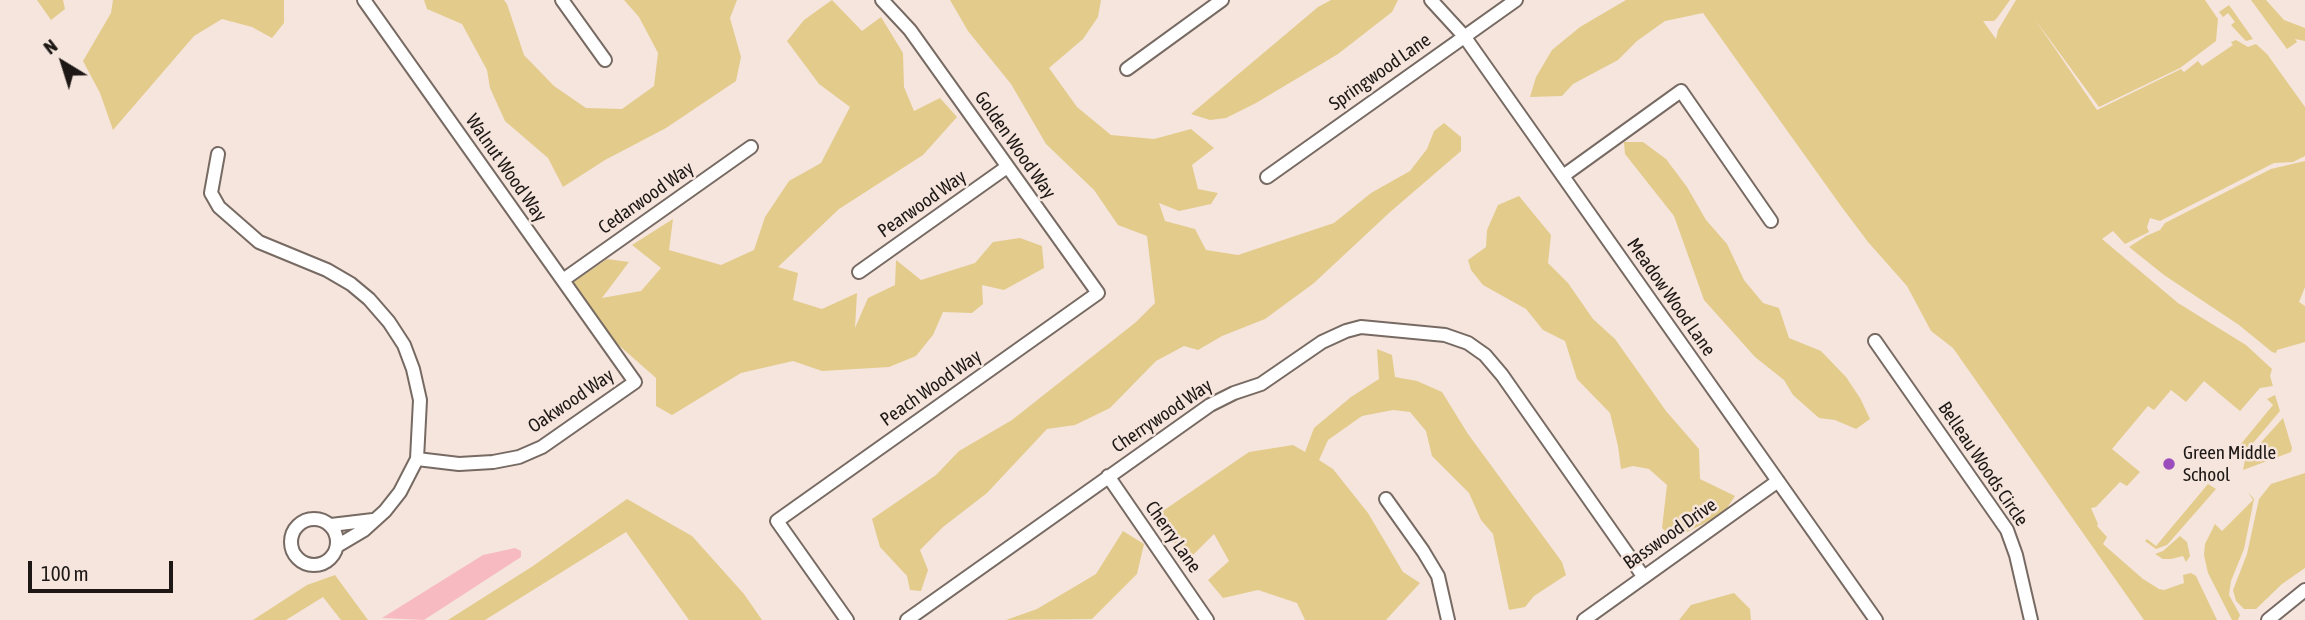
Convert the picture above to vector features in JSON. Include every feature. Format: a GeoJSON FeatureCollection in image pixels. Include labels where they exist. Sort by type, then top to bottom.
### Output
{"type":"FeatureCollection","features":[{"type":"Feature","properties":{"kind":"street","name":"Walnut Wood Way"},"geometry":{"type":"LineString","coordinates":[[364,0],[618,358]]}},
{"type":"Feature","properties":{"kind":"street"},"geometry":{"type":"LineString","coordinates":[[562,0],[605,60]]}},
{"type":"Feature","properties":{"kind":"street","name":"Golden Wood Way"},"geometry":{"type":"LineString","coordinates":[[882,0],[910,30],[1098,293],[1076,309]]}},
{"type":"Feature","properties":{"kind":"street"},"geometry":{"type":"LineString","coordinates":[[1127,69],[1222,0]]}},
{"type":"Feature","properties":{"kind":"street","name":"Meadow Wood Lane"},"geometry":{"type":"LineString","coordinates":[[1431,0],[1464,36],[1876,620]]}},
{"type":"Feature","properties":{"kind":"street","name":"Springwood Lane"},"geometry":{"type":"LineString","coordinates":[[1267,177],[1516,0]]}},
{"type":"Feature","properties":{"kind":"street"},"geometry":{"type":"LineString","coordinates":[[1563,176],[1681,91],[1771,221]]}},
{"type":"Feature","properties":{"kind":"street","name":"Cedarwood Way"},"geometry":{"type":"LineString","coordinates":[[563,280],[751,147]]}},
{"type":"Feature","properties":{"kind":"street"},"geometry":{"type":"LineString","coordinates":[[218,154],[211,193],[219,207],[259,242],[327,270],[351,284],[369,299],[389,322],[404,345],[420,400],[417,459],[400,492],[377,519],[337,546]]}},
{"type":"Feature","properties":{"kind":"street","name":"Pearwood Way"},"geometry":{"type":"LineString","coordinates":[[859,272],[1007,167]]}},
{"type":"Feature","properties":{"kind":"street","name":"Peach Wood Way"},"geometry":{"type":"LineString","coordinates":[[847,620],[777,521],[1076,309]]}},
{"type":"Feature","properties":{"kind":"street","name":"Cherrywood Way"},"geometry":{"type":"LineString","coordinates":[[907,620],[1210,405],[1261,384],[1333,336],[1369,327],[1445,335],[1474,346],[1494,364],[1643,576]]}},
{"type":"Feature","properties":{"kind":"street","name":"Belleau Woods Circle"},"geometry":{"type":"LineString","coordinates":[[1875,341],[2007,530],[2017,555],[2031,620]]}},
{"type":"Feature","properties":{"kind":"street","name":"Oakwood Way"},"geometry":{"type":"LineString","coordinates":[[417,459],[459,464],[493,462],[519,457],[542,447],[635,382],[618,358]]}},
{"type":"Feature","properties":{"kind":"street","name":"Cherry Lane"},"geometry":{"type":"LineString","coordinates":[[1108,476],[1207,620]]}},
{"type":"Feature","properties":{"kind":"street","name":"Basswood Drive"},"geometry":{"type":"LineString","coordinates":[[1584,620],[1778,481]]}},
{"type":"Feature","properties":{"kind":"street"},"geometry":{"type":"LineString","coordinates":[[1386,499],[1438,576],[1448,620]]}},
{"type":"Feature","properties":{"kind":"street"},"geometry":{"type":"LineString","coordinates":[[331,526],[338,539],[330,559],[316,566],[301,562],[292,549],[293,533],[303,522],[317,519],[331,526],[377,519]]}},
{"type":"Feature","properties":{"kind":"street"},"geometry":{"type":"LineString","coordinates":[[2268,620],[2305,590]]}},
{"type":"Feature","properties":{"kind":"shaded area"},"geometry":{"type":"Polygon","coordinates":[[[37,0],[63,0],[65,9],[51,20],[37,0]]]}},
{"type":"Feature","properties":{"kind":"shaded area"},"geometry":{"type":"Polygon","coordinates":[[[113,0],[284,0],[284,23],[272,38],[252,27],[222,19],[194,36],[113,130],[100,93],[83,61],[111,13],[113,0]]]}},
{"type":"Feature","properties":{"kind":"shaded area"},"geometry":{"type":"Polygon","coordinates":[[[424,0],[504,0],[524,55],[554,86],[586,108],[622,109],[654,86],[658,53],[639,17],[624,0],[737,0],[730,18],[741,57],[736,81],[666,128],[605,160],[563,187],[548,158],[505,121],[490,88],[487,70],[462,24],[427,9],[424,0]]]}},
{"type":"Feature","properties":{"kind":"shaded area"},"geometry":{"type":"Polygon","coordinates":[[[832,0],[862,31],[881,17],[903,53],[904,87],[914,111],[940,98],[957,117],[923,155],[839,209],[778,267],[798,273],[793,300],[822,309],[857,293],[855,328],[868,298],[895,285],[896,260],[921,280],[975,263],[993,242],[1020,238],[1042,246],[1044,268],[1004,290],[982,285],[983,304],[972,313],[943,312],[933,335],[916,356],[889,367],[822,371],[793,361],[741,373],[672,415],[656,406],[656,378],[614,341],[572,283],[607,259],[629,262],[602,298],[641,291],[661,268],[632,245],[673,219],[669,250],[721,265],[754,250],[765,217],[789,181],[821,163],[850,107],[819,84],[787,41],[804,20],[832,0]]]}},
{"type":"Feature","properties":{"kind":"shaded area"},"geometry":{"type":"Polygon","coordinates":[[[950,0],[1101,0],[1098,17],[1083,39],[1049,68],[1077,107],[1111,135],[1154,139],[1191,129],[1214,148],[1192,165],[1198,189],[1218,193],[1211,204],[1179,211],[1159,203],[1165,221],[1195,229],[1206,250],[1238,255],[1334,223],[1371,193],[1410,171],[1427,149],[1434,131],[1444,123],[1461,137],[1461,151],[1314,283],[1265,319],[1222,336],[1198,350],[1184,346],[1156,361],[1110,408],[1075,425],[1047,429],[987,493],[943,527],[920,550],[928,570],[921,591],[910,590],[907,576],[880,547],[872,519],[936,475],[959,451],[1012,420],[1136,322],[1155,303],[1147,236],[1118,225],[1094,190],[1046,144],[1011,84],[968,31],[950,0]]]}},
{"type":"Feature","properties":{"kind":"shaded area"},"geometry":{"type":"Polygon","coordinates":[[[1331,0],[1398,0],[1392,12],[1338,54],[1256,103],[1226,118],[1210,120],[1191,114],[1318,7],[1331,0]]]}},
{"type":"Feature","properties":{"kind":"shaded area"},"geometry":{"type":"Polygon","coordinates":[[[1626,0],[2010,0],[1994,21],[1983,21],[1996,39],[1998,30],[2016,0],[2205,0],[2218,19],[2216,41],[2180,68],[2099,107],[2034,18],[2097,110],[2181,69],[2184,72],[2198,61],[2202,66],[2233,45],[2231,42],[2236,40],[2248,47],[2256,44],[2267,54],[2305,107],[2305,156],[2293,162],[2274,163],[2160,221],[2150,218],[2147,227],[2149,232],[2125,244],[2113,231],[2102,239],[2178,303],[2246,345],[2272,369],[2270,376],[2273,386],[2260,388],[2240,411],[2204,381],[2186,402],[2171,390],[2154,410],[2148,406],[2112,449],[2140,472],[2127,486],[2120,482],[2096,507],[2091,508],[2097,526],[2107,537],[2103,544],[2143,579],[2164,590],[2184,583],[2183,575],[2191,573],[2196,576],[2217,620],[2144,620],[1953,348],[1931,331],[1907,286],[1841,206],[1703,13],[1665,21],[1637,41],[1618,60],[1573,84],[1562,96],[1530,97],[1536,77],[1552,50],[1580,27],[1626,0]]]}},
{"type":"Feature","properties":{"kind":"shaded area"},"geometry":{"type":"Polygon","coordinates":[[[2251,0],[2266,0],[2284,20],[2305,28],[2305,41],[2295,39],[2297,42],[2287,49],[2251,0]]]}},
{"type":"Feature","properties":{"kind":"shaded area"},"geometry":{"type":"Polygon","coordinates":[[[2229,5],[2253,39],[2246,41],[2231,25],[2235,22],[2228,13],[2223,17],[2219,12],[2229,5]]]}},
{"type":"Feature","properties":{"kind":"shaded area"},"geometry":{"type":"Polygon","coordinates":[[[1624,142],[1643,142],[1666,159],[1687,187],[1706,220],[1727,244],[1744,280],[1763,303],[1779,308],[1789,338],[1821,351],[1846,377],[1870,419],[1856,429],[1835,420],[1819,418],[1793,395],[1784,380],[1755,357],[1704,300],[1674,216],[1625,154],[1624,142]]]}},
{"type":"Feature","properties":{"kind":"shaded area"},"geometry":{"type":"Polygon","coordinates":[[[2305,161],[2305,287],[2299,302],[2305,306],[2305,342],[2277,350],[2276,353],[2272,352],[2239,325],[2164,275],[2129,247],[2160,230],[2165,223],[2271,169],[2305,161]]]}},
{"type":"Feature","properties":{"kind":"shaded area"},"geometry":{"type":"Polygon","coordinates":[[[1519,196],[1551,235],[1548,263],[1568,283],[1593,319],[1615,339],[1666,411],[1699,449],[1700,479],[1735,496],[1723,514],[1673,539],[1662,528],[1667,485],[1649,469],[1633,466],[1621,469],[1610,413],[1577,379],[1565,341],[1543,330],[1526,309],[1483,285],[1471,270],[1468,260],[1486,247],[1487,230],[1498,205],[1519,196]]]}},
{"type":"Feature","properties":{"kind":"shaded area"},"geometry":{"type":"Polygon","coordinates":[[[1377,349],[1392,355],[1395,377],[1417,381],[1442,392],[1468,434],[1562,562],[1566,575],[1534,596],[1525,607],[1509,610],[1493,534],[1481,520],[1469,493],[1432,456],[1426,431],[1410,412],[1393,410],[1362,416],[1328,440],[1319,460],[1333,469],[1368,513],[1403,572],[1420,583],[1386,620],[1305,620],[1297,603],[1258,590],[1223,598],[1208,580],[1229,561],[1214,534],[1188,560],[1154,517],[1249,452],[1293,445],[1305,452],[1314,428],[1351,397],[1379,379],[1377,349]]]}},
{"type":"Feature","properties":{"kind":"shaded area"},"geometry":{"type":"Polygon","coordinates":[[[2275,395],[2280,411],[2243,455],[2236,450],[2273,405],[2267,399],[2275,395]]]}},
{"type":"Feature","properties":{"kind":"shaded area"},"geometry":{"type":"Polygon","coordinates":[[[2283,418],[2291,452],[2243,470],[2245,460],[2283,418]]]}},
{"type":"Feature","properties":{"kind":"shaded area"},"geometry":{"type":"Polygon","coordinates":[[[2305,473],[2305,568],[2282,584],[2256,609],[2244,609],[2236,601],[2233,590],[2247,554],[2259,499],[2271,484],[2305,473]]]}},
{"type":"Feature","properties":{"kind":"shaded area"},"geometry":{"type":"Polygon","coordinates":[[[2208,484],[2216,489],[2167,545],[2156,549],[2145,541],[2147,539],[2156,546],[2208,484]]]}},
{"type":"Feature","properties":{"kind":"shaded area"},"geometry":{"type":"Polygon","coordinates":[[[2248,492],[2254,499],[2244,549],[2231,581],[2229,595],[2240,615],[2238,620],[2232,620],[2208,573],[2204,555],[2205,544],[2215,524],[2222,531],[2253,500],[2248,492]]]}},
{"type":"Feature","properties":{"kind":"shaded area"},"geometry":{"type":"Polygon","coordinates":[[[627,499],[692,536],[744,594],[762,620],[689,620],[626,532],[485,620],[448,620],[533,566],[627,499]]]}},
{"type":"Feature","properties":{"kind":"shaded area"},"geometry":{"type":"Polygon","coordinates":[[[1123,531],[1144,544],[1137,574],[1092,619],[1006,620],[1037,609],[1096,574],[1123,531]]]}},
{"type":"Feature","properties":{"kind":"shaded area"},"geometry":{"type":"Polygon","coordinates":[[[2180,536],[2187,542],[2190,556],[2186,562],[2183,556],[2163,559],[2155,554],[2163,551],[2180,536]]]}},
{"type":"Feature","properties":{"kind":"shaded area"},"geometry":{"type":"Polygon","coordinates":[[[515,548],[521,551],[521,557],[424,620],[382,618],[483,555],[515,548]]]}},
{"type":"Feature","properties":{"kind":"shaded area"},"geometry":{"type":"Polygon","coordinates":[[[335,575],[368,620],[341,620],[323,597],[286,620],[253,620],[307,585],[335,575]]]}},
{"type":"Feature","properties":{"kind":"shaded area"},"geometry":{"type":"Polygon","coordinates":[[[1734,593],[1750,609],[1751,620],[1679,620],[1691,605],[1734,593]]]}},
{"type":"Feature","properties":{"kind":"place","name":"Green Middle School"},"geometry":{"type":"Point","coordinates":[2169,464]}}]}
